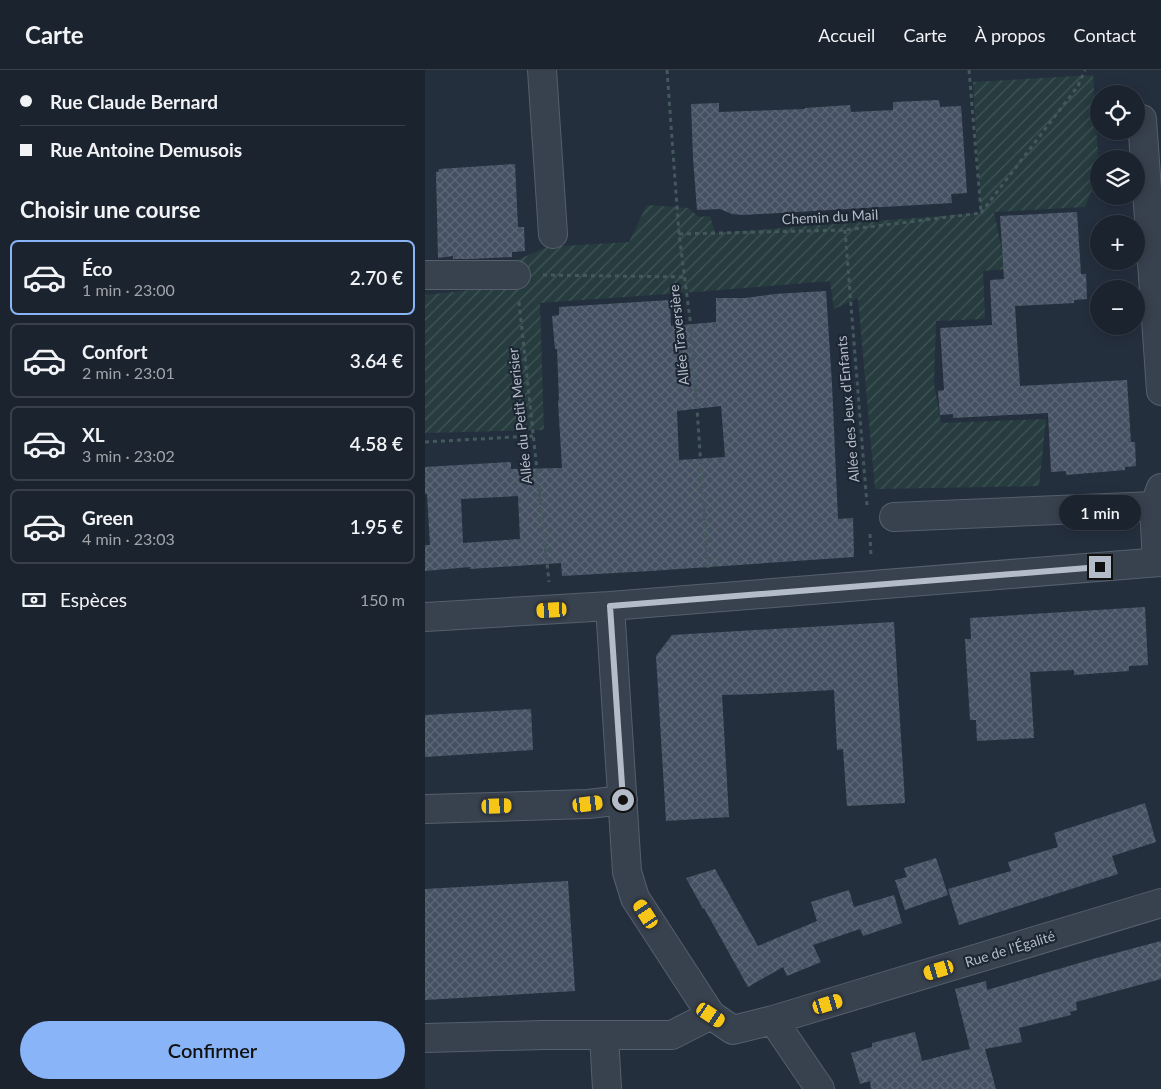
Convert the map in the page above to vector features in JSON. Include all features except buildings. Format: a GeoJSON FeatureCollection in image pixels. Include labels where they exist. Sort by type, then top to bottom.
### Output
{"type":"FeatureCollection","features":[{"type":"Feature","properties":{"kind":"street"},"geometry":{"type":"LineString","coordinates":[[542,70],[553,234]]}},
{"type":"Feature","properties":{"kind":"street"},"geometry":{"type":"LineString","coordinates":[[1143,140],[1161,391]]}},
{"type":"Feature","properties":{"kind":"street"},"geometry":{"type":"LineString","coordinates":[[425,275],[515,274]]}},
{"type":"Feature","properties":{"kind":"street"},"geometry":{"type":"LineString","coordinates":[[425,617],[610,606],[1159,562],[1157,497],[894,517]]}},
{"type":"Feature","properties":{"kind":"street"},"geometry":{"type":"LineString","coordinates":[[425,1038],[543,1035],[672,1035],[711,1015],[635,898],[627,872],[610,606]]}},
{"type":"Feature","properties":{"kind":"street"},"geometry":{"type":"LineString","coordinates":[[425,809],[588,804],[623,800]]}},
{"type":"Feature","properties":{"kind":"street","name":"Rue de l'Égalité"},"geometry":{"type":"LineString","coordinates":[[711,1015],[733,1030],[773,1020],[1161,903]]}},
{"type":"Feature","properties":{"kind":"street"},"geometry":{"type":"LineString","coordinates":[[773,1020],[810,1085]]}},
{"type":"Feature","properties":{"kind":"street"},"geometry":{"type":"LineString","coordinates":[[604,1035],[607,1089]]}},
{"type":"Feature","properties":{"kind":"path","name":"Allée Traversière"},"geometry":{"type":"LineString","coordinates":[[667,70],[679,234],[692,335],[710,598]]}},
{"type":"Feature","properties":{"kind":"path"},"geometry":{"type":"LineString","coordinates":[[969,70],[981,212]]}},
{"type":"Feature","properties":{"kind":"path"},"geometry":{"type":"LineString","coordinates":[[981,212],[1078,86],[1085,70]]}},
{"type":"Feature","properties":{"kind":"path","name":"Chemin du Mail"},"geometry":{"type":"LineString","coordinates":[[679,234],[845,230],[981,212]]}},
{"type":"Feature","properties":{"kind":"path","name":"Allée des Jeux d'Enfants"},"geometry":{"type":"LineString","coordinates":[[845,230],[867,506]]}},
{"type":"Feature","properties":{"kind":"path"},"geometry":{"type":"LineString","coordinates":[[515,274],[685,277]]}},
{"type":"Feature","properties":{"kind":"path","name":"Allée du Petit Merisier"},"geometry":{"type":"LineString","coordinates":[[515,274],[552,610]]}},
{"type":"Feature","properties":{"kind":"path"},"geometry":{"type":"LineString","coordinates":[[425,442],[533,436]]}},
{"type":"Feature","properties":{"kind":"path"},"geometry":{"type":"LineString","coordinates":[[869,526],[874,585]]}},
{"type":"Feature","properties":{"kind":"green space"},"geometry":{"type":"Polygon","coordinates":[[[1093,75],[1094,85],[1090,85],[1090,140],[1097,140],[1098,150],[1090,150],[1090,194],[1085,207],[994,212],[1006,269],[983,271],[985,319],[936,321],[934,383],[941,423],[1046,419],[1039,486],[875,489],[858,298],[834,309],[830,281],[540,303],[544,430],[425,433],[425,295],[498,287],[496,269],[547,247],[629,242],[647,205],[688,208],[699,217],[710,216],[715,233],[981,213],[973,82],[1093,75]]]}},
{"type":"Feature","properties":{"kind":"route"},"geometry":{"type":"LineString","coordinates":[[623,800],[610,606],[1100,567]]}}]}
